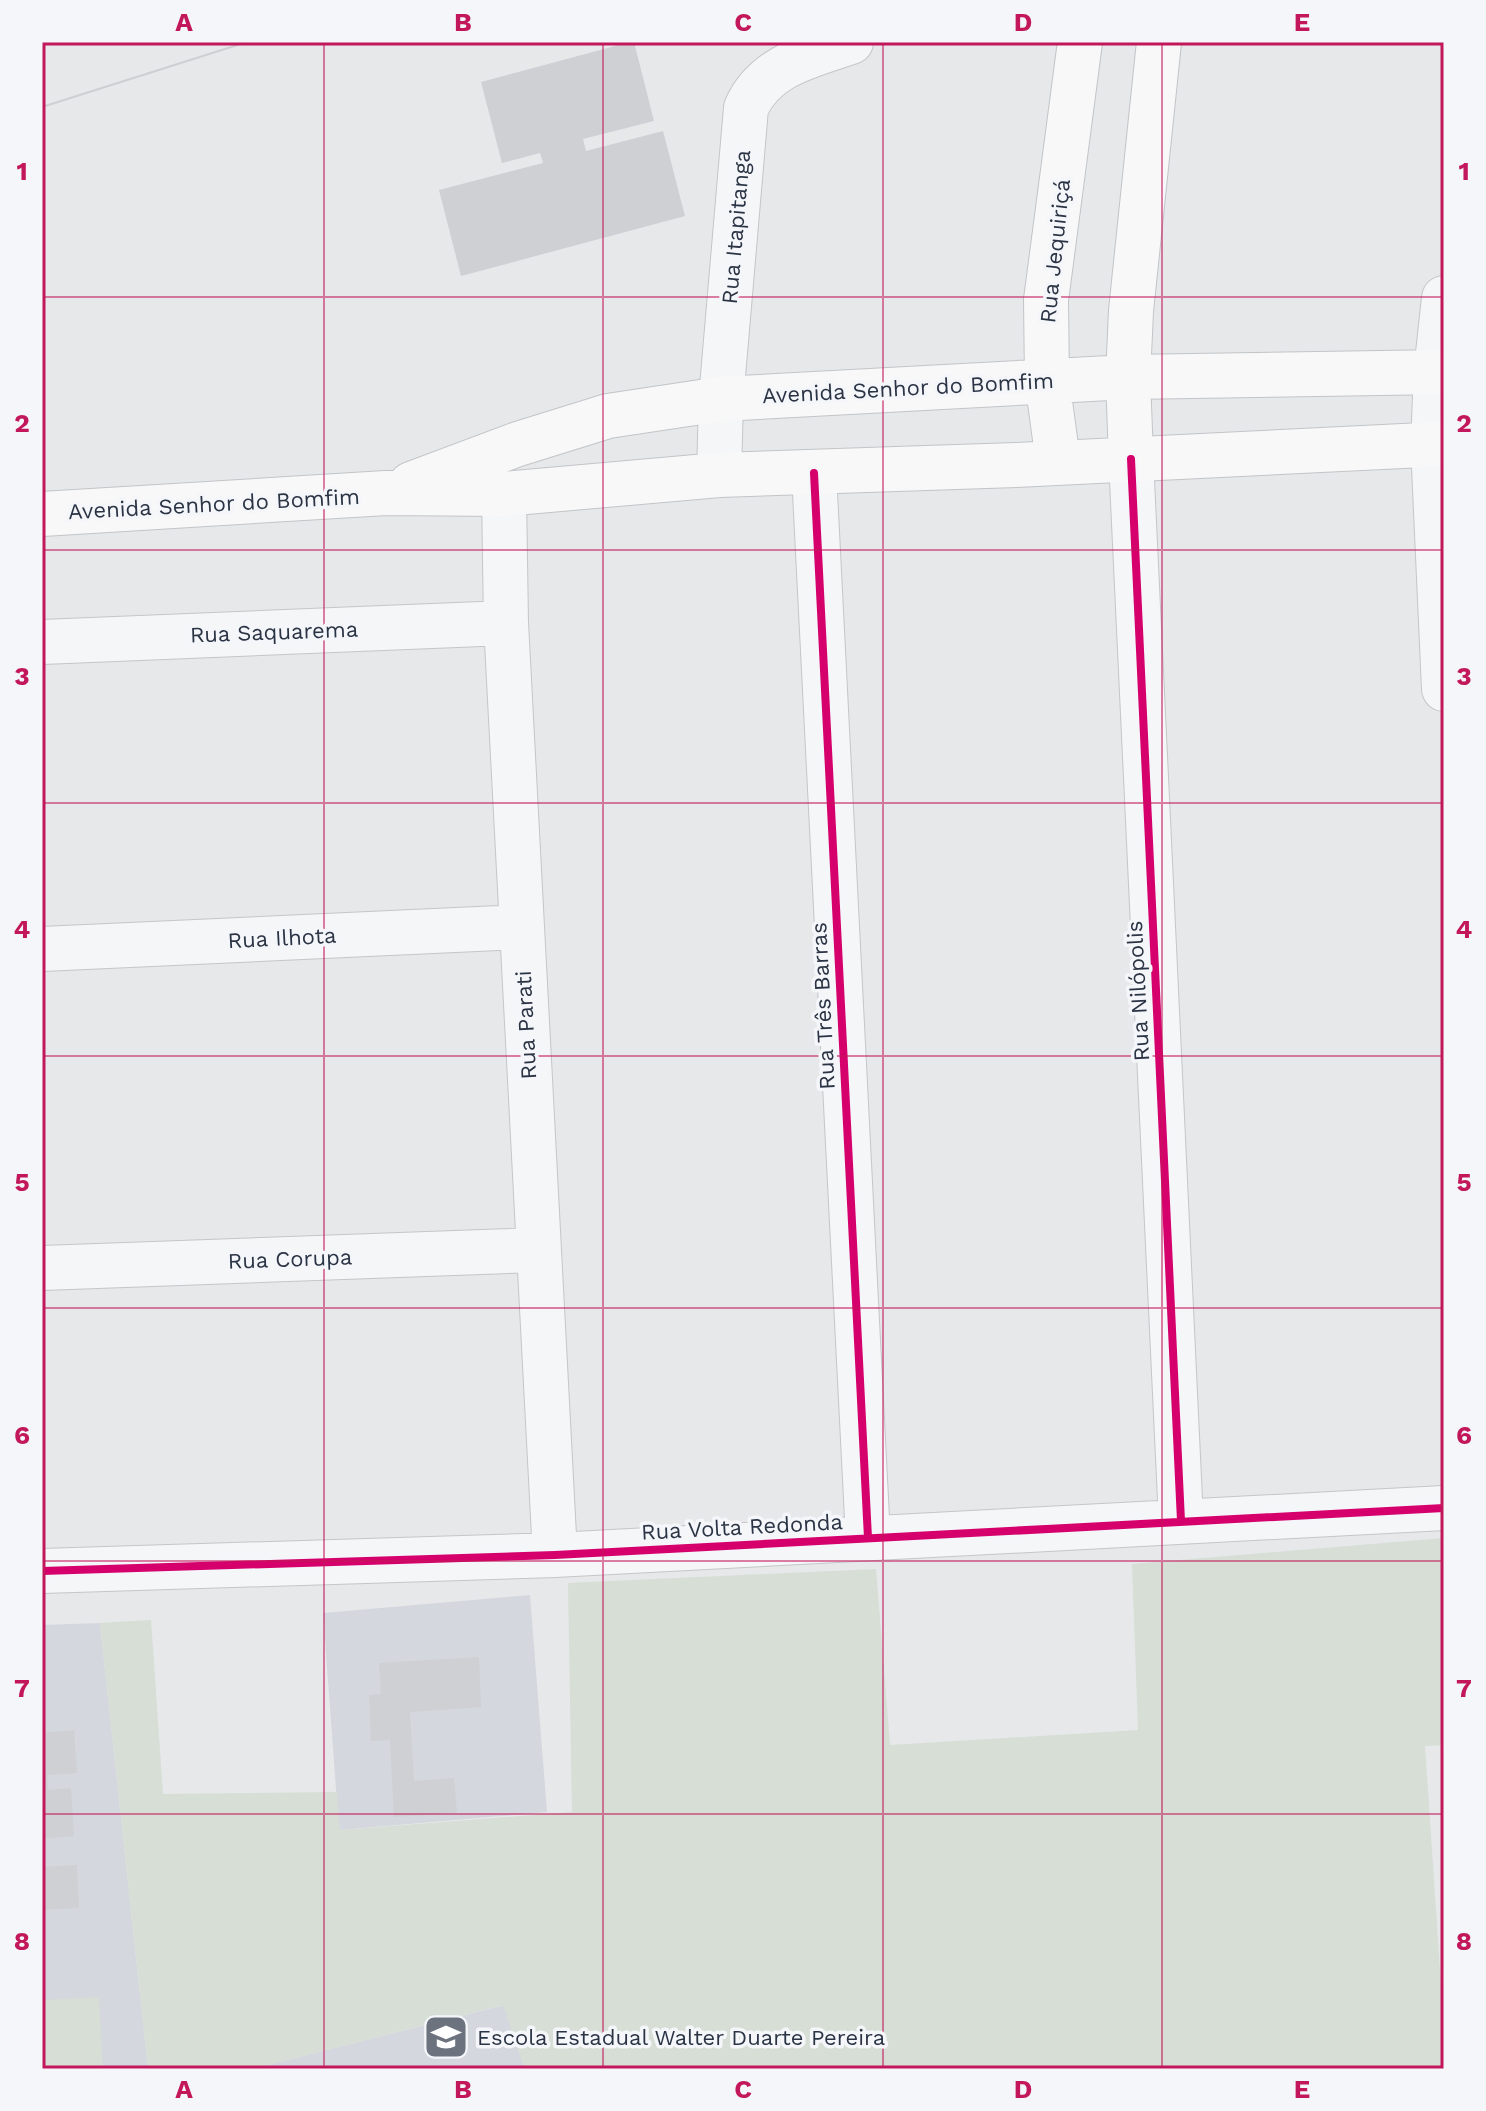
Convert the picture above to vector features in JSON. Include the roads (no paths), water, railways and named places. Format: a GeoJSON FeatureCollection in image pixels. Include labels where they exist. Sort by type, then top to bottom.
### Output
{"type":"FeatureCollection","features":[{"type":"Feature","properties":{"kind":"main road","name":"Rua Jequiriçá"},"geometry":{"type":"LineString","coordinates":[[1058,461],[1047,380],[1046,300],[1080,42]]}},
{"type":"Feature","properties":{"kind":"main road"},"geometry":{"type":"LineString","coordinates":[[1131,459],[1128,377],[1131,311],[1159,42]]}},
{"type":"Feature","properties":{"kind":"main road","name":"Avenida Senhor do Bomfim"},"geometry":{"type":"LineString","coordinates":[[386,493],[518,444],[608,416],[721,399],[1047,380],[1440,372]]}},
{"type":"Feature","properties":{"kind":"main road","name":"Avenida Senhor do Bomfim"},"geometry":{"type":"LineString","coordinates":[[42,514],[386,493],[504,494],[719,475],[1439,444]]}},
{"type":"Feature","properties":{"kind":"street","name":"Rua Itapitanga"},"geometry":{"type":"LineString","coordinates":[[719,475],[721,399],[746,108],[760,84],[789,63],[851,42]]}},
{"type":"Feature","properties":{"kind":"street"},"geometry":{"type":"LineString","coordinates":[[1444,298],[1439,444],[1444,689]]}},
{"type":"Feature","properties":{"kind":"street","name":"Rua Nilópolis"},"geometry":{"type":"LineString","coordinates":[[1131,459],[1181,1521]]}},
{"type":"Feature","properties":{"kind":"street","name":"Rua Três Barras"},"geometry":{"type":"LineString","coordinates":[[814,473],[868,1538]]}},
{"type":"Feature","properties":{"kind":"street","name":"Rua Parati"},"geometry":{"type":"LineString","coordinates":[[504,494],[506,623],[555,1555]]}},
{"type":"Feature","properties":{"kind":"street","name":"Rua Saquarema"},"geometry":{"type":"LineString","coordinates":[[42,642],[506,623]]}},
{"type":"Feature","properties":{"kind":"street","name":"Rua Ilhota"},"geometry":{"type":"LineString","coordinates":[[42,949],[521,927]]}},
{"type":"Feature","properties":{"kind":"street","name":"Rua Corupa"},"geometry":{"type":"LineString","coordinates":[[42,1268],[537,1250]]}},
{"type":"Feature","properties":{"kind":"street","name":"Rua Volta Redonda"},"geometry":{"type":"LineString","coordinates":[[42,1571],[555,1555],[1444,1508]]}},
{"type":"Feature","properties":{"kind":"tram line"},"geometry":{"type":"LineString","coordinates":[[42,107],[247,42]]}},
{"type":"Feature","properties":{"kind":"place","name":"Escola Estadual Walter Duarte Pereira"},"geometry":{"type":"Point","coordinates":[446,2037]}}]}
